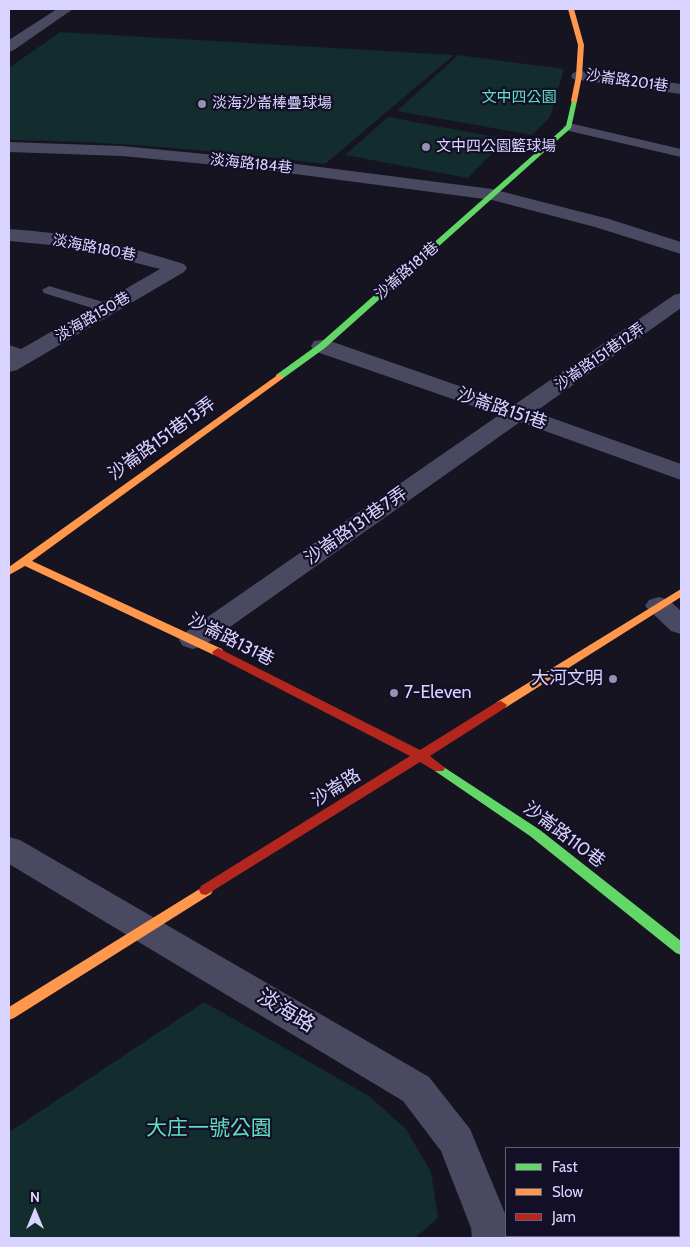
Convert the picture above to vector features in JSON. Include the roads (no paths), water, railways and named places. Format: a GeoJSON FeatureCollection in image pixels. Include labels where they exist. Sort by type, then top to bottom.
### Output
{"type":"FeatureCollection","features":[{"type":"Feature","properties":{"kind":"street"},"geometry":{"type":"LineString","coordinates":[[9,47],[66,9]]}},
{"type":"Feature","properties":{"kind":"street","name":"沙崙路201巷"},"geometry":{"type":"LineString","coordinates":[[571,9],[581,45],[579,76],[681,89]]}},
{"type":"Feature","properties":{"kind":"street"},"geometry":{"type":"LineString","coordinates":[[18,21],[47,22]]}},
{"type":"Feature","properties":{"kind":"street"},"geometry":{"type":"LineString","coordinates":[[569,127],[579,76]]}},
{"type":"Feature","properties":{"kind":"street","name":"沙崙路181巷"},"geometry":{"type":"LineString","coordinates":[[322,346],[569,127]]}},
{"type":"Feature","properties":{"kind":"street","name":"淡海路184巷"},"geometry":{"type":"LineString","coordinates":[[9,147],[122,151],[257,164],[492,195]]}},
{"type":"Feature","properties":{"kind":"street"},"geometry":{"type":"LineString","coordinates":[[492,195],[602,223],[681,248]]}},
{"type":"Feature","properties":{"kind":"street","name":"淡海路180巷"},"geometry":{"type":"LineString","coordinates":[[9,235],[28,235],[126,252],[177,268]]}},
{"type":"Feature","properties":{"kind":"street","name":"淡海路150巷"},"geometry":{"type":"LineString","coordinates":[[9,365],[18,353],[108,308],[177,268]]}},
{"type":"Feature","properties":{"kind":"street","name":"沙崙路151巷12弄"},"geometry":{"type":"LineString","coordinates":[[519,414],[681,299]]}},
{"type":"Feature","properties":{"kind":"street","name":"沙崙路151巷"},"geometry":{"type":"LineString","coordinates":[[322,346],[519,414],[681,473]]}},
{"type":"Feature","properties":{"kind":"street","name":"沙崙路151巷13弄"},"geometry":{"type":"LineString","coordinates":[[9,572],[322,346]]}},
{"type":"Feature","properties":{"kind":"street","name":"沙崙路131巷7弄"},"geometry":{"type":"LineString","coordinates":[[193,640],[519,414]]}},
{"type":"Feature","properties":{"kind":"street","name":"沙崙路131巷"},"geometry":{"type":"LineString","coordinates":[[24,561],[193,640],[421,756]]}},
{"type":"Feature","properties":{"kind":"street","name":"沙崙路"},"geometry":{"type":"LineString","coordinates":[[9,1014],[681,592]]}},
{"type":"Feature","properties":{"kind":"street"},"geometry":{"type":"LineString","coordinates":[[659,606],[681,625]]}},
{"type":"Feature","properties":{"kind":"street","name":"沙崙路110巷"},"geometry":{"type":"LineString","coordinates":[[421,756],[535,833],[681,948]]}},
{"type":"Feature","properties":{"kind":"street","name":"淡海路"},"geometry":{"type":"LineString","coordinates":[[9,849],[146,928],[416,1089],[456,1141],[487,1235]]}},
{"type":"Feature","properties":{"kind":"lane"},"geometry":{"type":"LineString","coordinates":[[569,127],[681,153]]}},
{"type":"Feature","properties":{"kind":"lane"},"geometry":{"type":"LineString","coordinates":[[49,290],[108,308]]}},
{"type":"Feature","properties":{"kind":"place","name":"淡海沙崙棒疊球場"},"geometry":{"type":"Point","coordinates":[202,104]}},
{"type":"Feature","properties":{"kind":"place","name":"文中四公園籃球場"},"geometry":{"type":"Point","coordinates":[426,147]}},
{"type":"Feature","properties":{"kind":"place","name":"大河文明"},"geometry":{"type":"Point","coordinates":[613,679]}},
{"type":"Feature","properties":{"kind":"place","name":"7-Eleven"},"geometry":{"type":"Point","coordinates":[394,693]}},
{"type":"Feature","properties":{"kind":"park label","name":"文中四公園"},"geometry":{"type":"Point","coordinates":[519,98]}},
{"type":"Feature","properties":{"kind":"park label","name":"大庄一號公園"},"geometry":{"type":"Point","coordinates":[209,1129]}}]}
